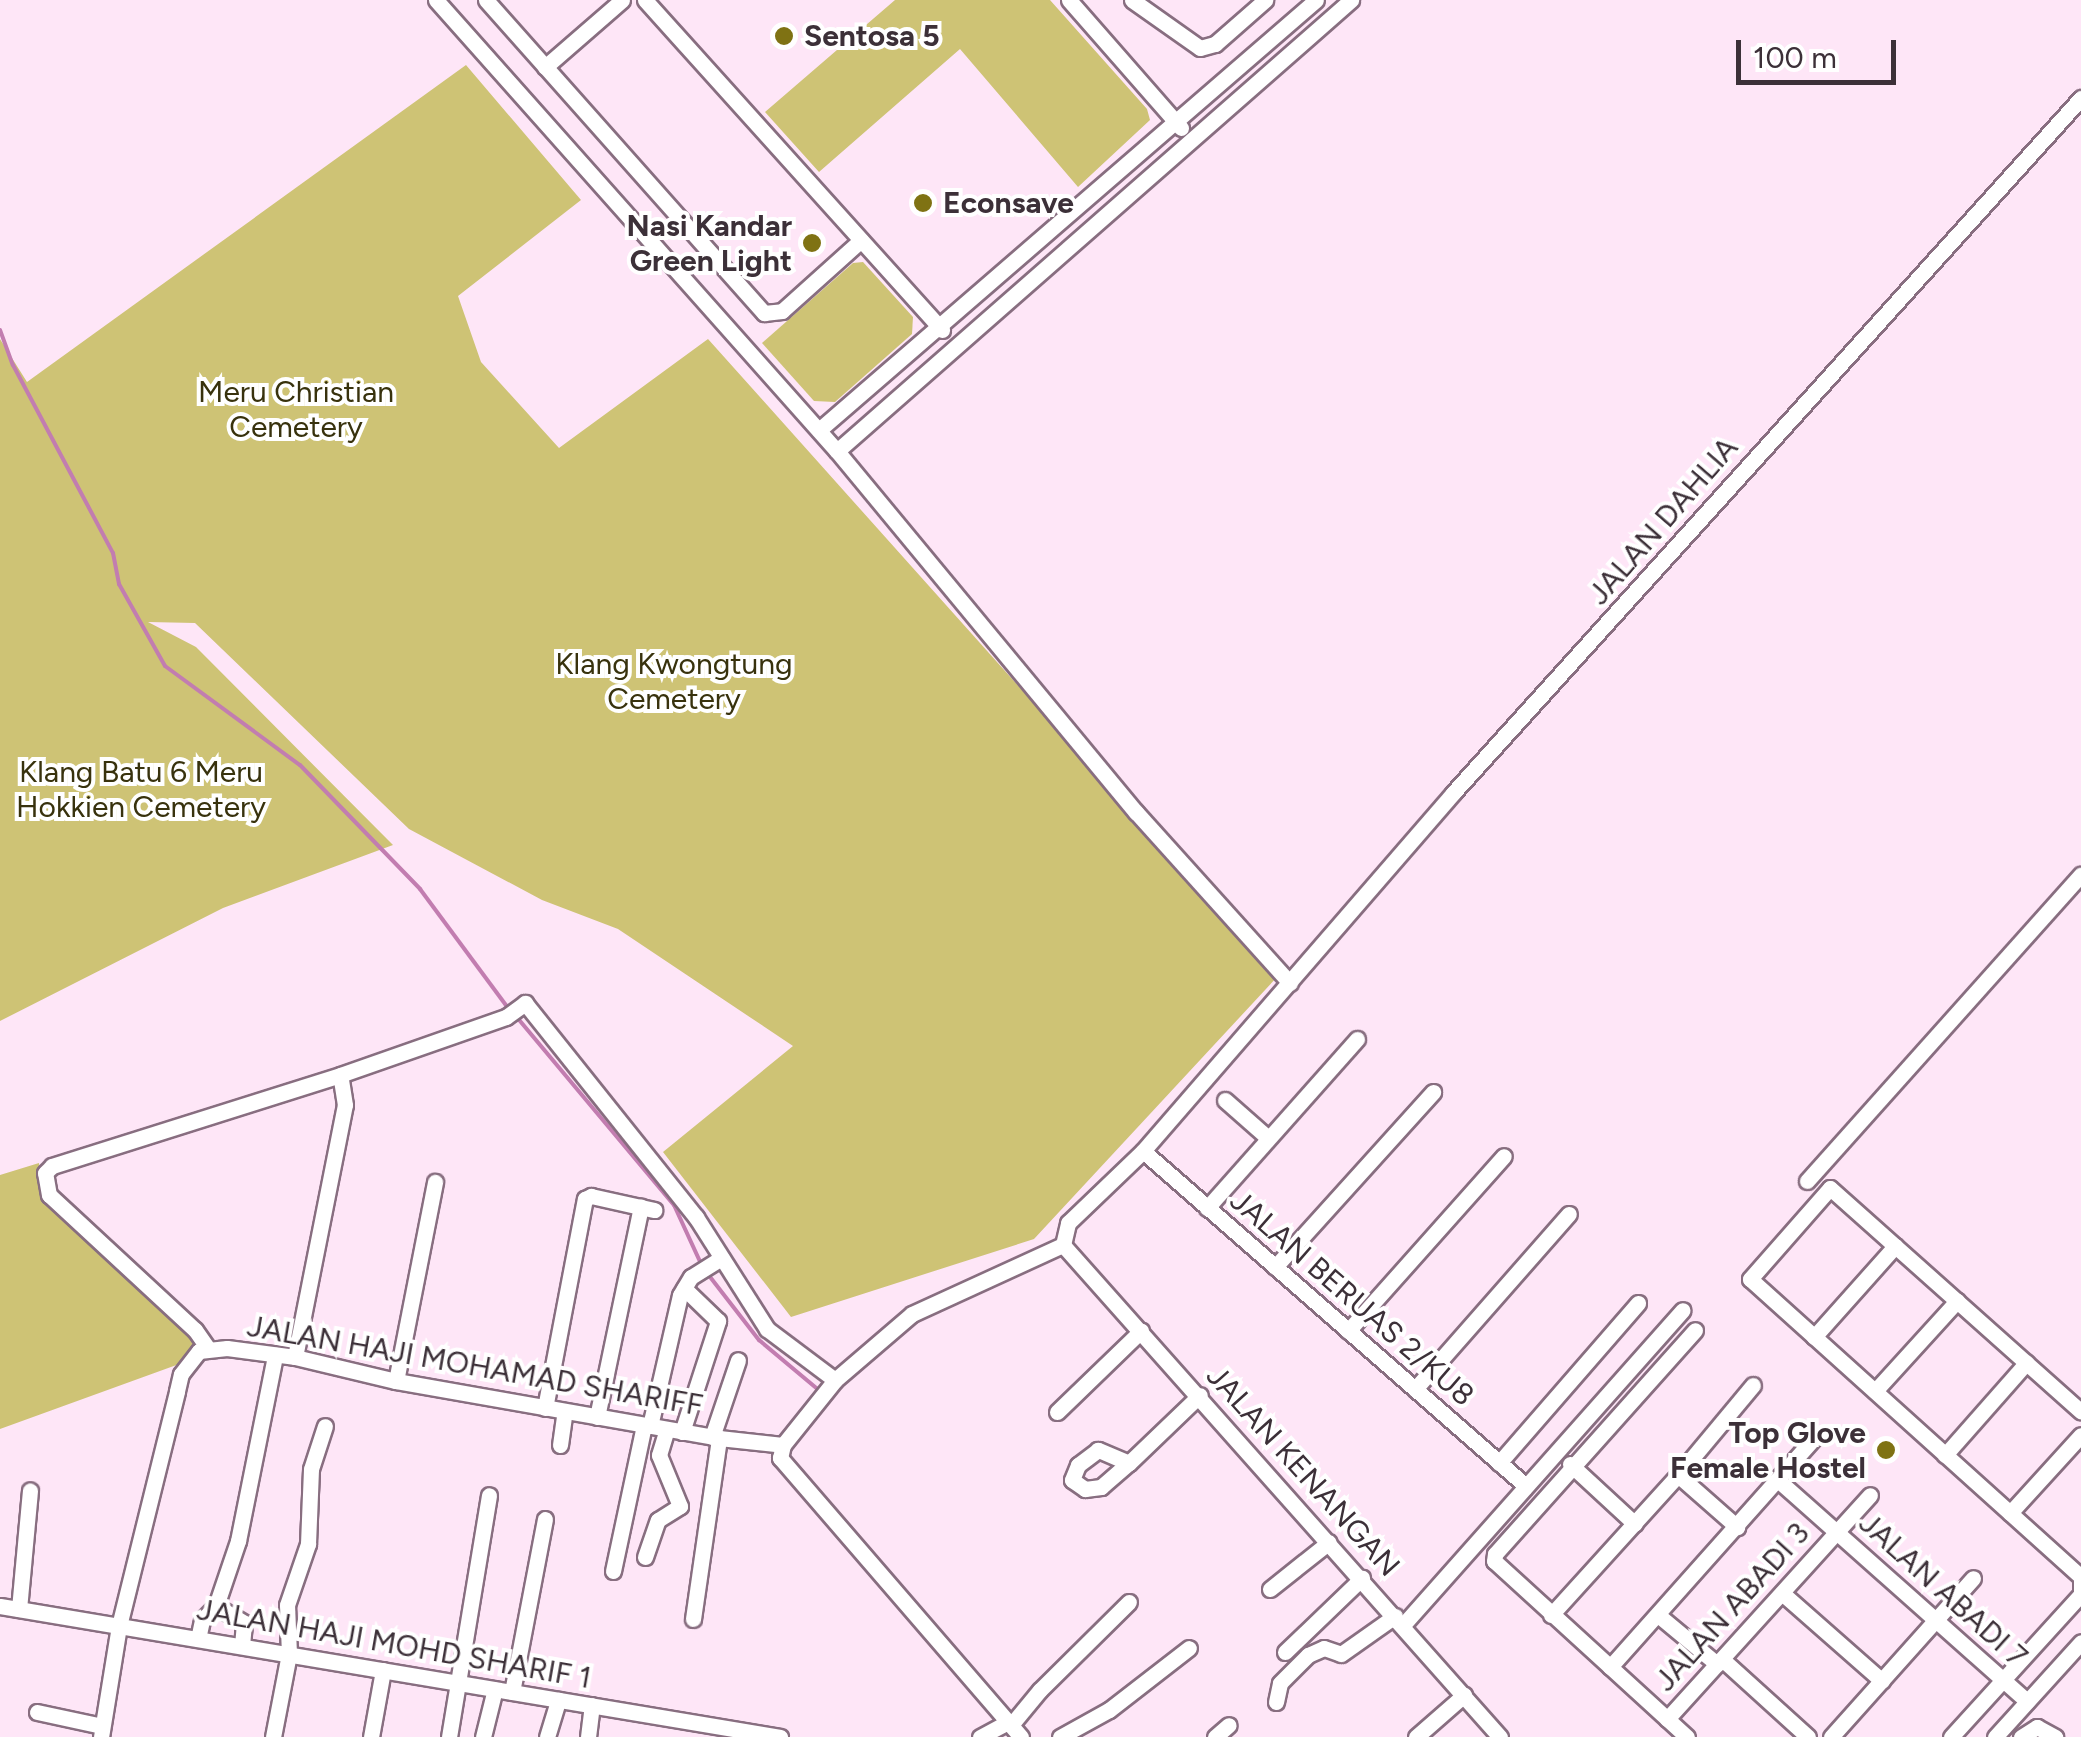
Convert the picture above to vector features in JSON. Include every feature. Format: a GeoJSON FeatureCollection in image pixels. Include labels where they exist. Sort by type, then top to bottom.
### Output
{"type":"FeatureCollection","features":[{"type":"Feature","properties":{"kind":"street"},"geometry":{"type":"LineString","coordinates":[[436,0],[819,430],[1136,812],[1290,983]]}},
{"type":"Feature","properties":{"kind":"street"},"geometry":{"type":"LineString","coordinates":[[486,0],[764,314],[774,314],[861,240]]}},
{"type":"Feature","properties":{"kind":"street"},"geometry":{"type":"LineString","coordinates":[[546,67],[622,0]]}},
{"type":"Feature","properties":{"kind":"street"},"geometry":{"type":"LineString","coordinates":[[644,0],[955,344]]}},
{"type":"Feature","properties":{"kind":"street"},"geometry":{"type":"LineString","coordinates":[[1069,0],[1190,138]]}},
{"type":"Feature","properties":{"kind":"street"},"geometry":{"type":"LineString","coordinates":[[1132,0],[1200,48],[1215,44],[1265,0]]}},
{"type":"Feature","properties":{"kind":"street"},"geometry":{"type":"LineString","coordinates":[[819,430],[1316,0]]}},
{"type":"Feature","properties":{"kind":"street"},"geometry":{"type":"LineString","coordinates":[[837,451],[1351,0]]}},
{"type":"Feature","properties":{"kind":"street","name":"JALAN DAHLIA"},"geometry":{"type":"LineString","coordinates":[[1063,1245],[1068,1223],[1143,1151],[1453,793],[2081,98]]}},
{"type":"Feature","properties":{"kind":"street"},"geometry":{"type":"LineString","coordinates":[[1808,1181],[2081,875]]}},
{"type":"Feature","properties":{"kind":"street"},"geometry":{"type":"LineString","coordinates":[[207,1347],[195,1330],[63,1210],[49,1195],[44,1174],[64,1160],[340,1075],[511,1014],[525,1003],[652,1160],[711,1264],[767,1329],[829,1388]]}},
{"type":"Feature","properties":{"kind":"street"},"geometry":{"type":"LineString","coordinates":[[1207,1208],[1358,1040]]}},
{"type":"Feature","properties":{"kind":"street"},"geometry":{"type":"LineString","coordinates":[[295,1357],[345,1105],[340,1075]]}},
{"type":"Feature","properties":{"kind":"street"},"geometry":{"type":"LineString","coordinates":[[1275,1267],[1433,1092]]}},
{"type":"Feature","properties":{"kind":"street"},"geometry":{"type":"LineString","coordinates":[[1225,1100],[1268,1138]]}},
{"type":"Feature","properties":{"kind":"street","name":"JALAN BERUAS 2/KU8"},"geometry":{"type":"LineString","coordinates":[[1143,1151],[1526,1486]]}},
{"type":"Feature","properties":{"kind":"street"},"geometry":{"type":"LineString","coordinates":[[1348,1331],[1504,1156]]}},
{"type":"Feature","properties":{"kind":"street"},"geometry":{"type":"LineString","coordinates":[[396,1382],[435,1182]]}},
{"type":"Feature","properties":{"kind":"street"},"geometry":{"type":"LineString","coordinates":[[1951,1737],[2081,1594],[2081,1575],[1750,1279],[1830,1188],[2081,1412]]}},
{"type":"Feature","properties":{"kind":"street"},"geometry":{"type":"LineString","coordinates":[[545,1408],[585,1199],[591,1196],[647,1209],[597,1417]]}},
{"type":"Feature","properties":{"kind":"street"},"geometry":{"type":"LineString","coordinates":[[1415,1390],[1568,1214]]}},
{"type":"Feature","properties":{"kind":"street"},"geometry":{"type":"LineString","coordinates":[[1013,1728],[784,1468],[780,1458],[783,1445],[829,1388],[912,1314],[1063,1245]]}},
{"type":"Feature","properties":{"kind":"street","name":"JALAN KENANGAN"},"geometry":{"type":"LineString","coordinates":[[1063,1245],[1500,1737]]}},
{"type":"Feature","properties":{"kind":"street"},"geometry":{"type":"LineString","coordinates":[[1814,1336],[1895,1246]]}},
{"type":"Feature","properties":{"kind":"street"},"geometry":{"type":"LineString","coordinates":[[644,1557],[660,1518],[680,1506],[659,1454],[661,1428],[684,1288],[711,1264]]}},
{"type":"Feature","properties":{"kind":"street"},"geometry":{"type":"LineString","coordinates":[[613,1571],[661,1428],[718,1321],[684,1288]]}},
{"type":"Feature","properties":{"kind":"street"},"geometry":{"type":"LineString","coordinates":[[1875,1391],[1957,1301]]}},
{"type":"Feature","properties":{"kind":"street"},"geometry":{"type":"LineString","coordinates":[[1499,1463],[1638,1304]]}},
{"type":"Feature","properties":{"kind":"street"},"geometry":{"type":"LineString","coordinates":[[1276,1702],[1280,1684],[1308,1656],[1324,1648],[1341,1654],[1399,1621],[1683,1310]]}},
{"type":"Feature","properties":{"kind":"street"},"geometry":{"type":"LineString","coordinates":[[1687,1737],[1498,1567],[1495,1554],[1695,1330]]}},
{"type":"Feature","properties":{"kind":"street"},"geometry":{"type":"LineString","coordinates":[[1056,1412],[1141,1331]]}},
{"type":"Feature","properties":{"kind":"street","name":"JALAN HAJI MOHAMAD SHARIFF"},"geometry":{"type":"LineString","coordinates":[[101,1732],[119,1626],[182,1374],[207,1347],[295,1357],[396,1382],[715,1438],[783,1445]]}},
{"type":"Feature","properties":{"kind":"street"},"geometry":{"type":"LineString","coordinates":[[198,1639],[202,1620],[216,1606],[241,1530],[275,1355]]}},
{"type":"Feature","properties":{"kind":"street"},"geometry":{"type":"LineString","coordinates":[[693,1619],[715,1438],[738,1360]]}},
{"type":"Feature","properties":{"kind":"street"},"geometry":{"type":"LineString","coordinates":[[1945,1454],[2026,1363]]}},
{"type":"Feature","properties":{"kind":"street"},"geometry":{"type":"LineString","coordinates":[[1551,1615],[1678,1475],[1753,1384]]}},
{"type":"Feature","properties":{"kind":"street"},"geometry":{"type":"LineString","coordinates":[[1129,1463],[1200,1395]]}},
{"type":"Feature","properties":{"kind":"street"},"geometry":{"type":"LineString","coordinates":[[560,1444],[565,1411]]}},
{"type":"Feature","properties":{"kind":"street"},"geometry":{"type":"LineString","coordinates":[[273,1737],[288,1654],[288,1605],[308,1544],[311,1469],[325,1426]]}},
{"type":"Feature","properties":{"kind":"street"},"geometry":{"type":"LineString","coordinates":[[1610,1667],[1816,1436]]}},
{"type":"Feature","properties":{"kind":"street"},"geometry":{"type":"LineString","coordinates":[[2010,1513],[2081,1436]]}},
{"type":"Feature","properties":{"kind":"street"},"geometry":{"type":"LineString","coordinates":[[1556,1452],[1635,1524]]}},
{"type":"Feature","properties":{"kind":"street"},"geometry":{"type":"LineString","coordinates":[[1678,1475],[1737,1527]]}},
{"type":"Feature","properties":{"kind":"street","name":"JALAN ABADI 7"},"geometry":{"type":"LineString","coordinates":[[1778,1480],[2027,1701]]}},
{"type":"Feature","properties":{"kind":"street"},"geometry":{"type":"LineString","coordinates":[[18,1609],[30,1491]]}},
{"type":"Feature","properties":{"kind":"street","name":"JALAN ABADI 3"},"geometry":{"type":"LineString","coordinates":[[1667,1719],[1870,1495]]}},
{"type":"Feature","properties":{"kind":"street"},"geometry":{"type":"LineString","coordinates":[[450,1737],[463,1635],[479,1576],[489,1496]]}},
{"type":"Feature","properties":{"kind":"street"},"geometry":{"type":"LineString","coordinates":[[484,1737],[504,1690],[545,1519]]}},
{"type":"Feature","properties":{"kind":"street"},"geometry":{"type":"LineString","coordinates":[[1270,1589],[1330,1542]]}},
{"type":"Feature","properties":{"kind":"street"},"geometry":{"type":"LineString","coordinates":[[1285,1652],[1362,1578]]}},
{"type":"Feature","properties":{"kind":"street"},"geometry":{"type":"LineString","coordinates":[[1832,1737],[1973,1578]]}},
{"type":"Feature","properties":{"kind":"street"},"geometry":{"type":"LineString","coordinates":[[1782,1593],[1882,1680]]}},
{"type":"Feature","properties":{"kind":"street"},"geometry":{"type":"LineString","coordinates":[[980,1737],[1013,1728],[1040,1690],[1129,1602]]}},
{"type":"Feature","properties":{"kind":"street","name":"JALAN HAJI MOHD SHARIF 1"},"geometry":{"type":"LineString","coordinates":[[0,1606],[780,1737]]}},
{"type":"Feature","properties":{"kind":"street"},"geometry":{"type":"LineString","coordinates":[[216,1606],[244,1623],[242,1646]]}},
{"type":"Feature","properties":{"kind":"street"},"geometry":{"type":"LineString","coordinates":[[1658,1615],[1808,1737]]}},
{"type":"Feature","properties":{"kind":"street"},"geometry":{"type":"LineString","coordinates":[[1995,1737],[2080,1645],[2059,1618]]}},
{"type":"Feature","properties":{"kind":"street"},"geometry":{"type":"LineString","coordinates":[[1060,1737],[1109,1710],[1188,1648]]}},
{"type":"Feature","properties":{"kind":"street"},"geometry":{"type":"LineString","coordinates":[[372,1737],[383,1670]]}},
{"type":"Feature","properties":{"kind":"street"},"geometry":{"type":"LineString","coordinates":[[1416,1737],[1464,1695]]}},
{"type":"Feature","properties":{"kind":"street"},"geometry":{"type":"LineString","coordinates":[[547,1737],[558,1700]]}},
{"type":"Feature","properties":{"kind":"street"},"geometry":{"type":"LineString","coordinates":[[588,1737],[592,1705]]}},
{"type":"Feature","properties":{"kind":"street"},"geometry":{"type":"LineString","coordinates":[[37,1712],[101,1732]]}},
{"type":"Feature","properties":{"kind":"street"},"geometry":{"type":"LineString","coordinates":[[1215,1737],[1229,1725]]}},
{"type":"Feature","properties":{"kind":"street"},"geometry":{"type":"LineString","coordinates":[[2021,1737],[2038,1727],[2052,1734]]}},
{"type":"Feature","properties":{"kind":"green space"},"geometry":{"type":"Polygon","coordinates":[[[895,0],[1050,0],[1147,109],[1150,120],[1078,187],[960,49],[819,172],[765,112],[895,0]]]}},
{"type":"Feature","properties":{"kind":"green space","name":"Klang Kwongtung Cemetery"},"geometry":{"type":"Polygon","coordinates":[[[466,65],[581,200],[458,296],[481,362],[559,448],[708,339],[1278,976],[1034,1239],[791,1317],[663,1152],[793,1046],[618,929],[542,900],[409,829],[195,623],[148,622],[196,647],[393,845],[223,908],[0,1021],[0,339],[27,382],[466,65]]]}},
{"type":"Feature","properties":{"kind":"green space"},"geometry":{"type":"Polygon","coordinates":[[[863,262],[913,317],[912,334],[835,402],[814,401],[762,343],[853,263],[863,262]]]}},
{"type":"Feature","properties":{"kind":"green space"},"geometry":{"type":"Polygon","coordinates":[[[39,1163],[41,1196],[191,1333],[195,1345],[182,1363],[0,1429],[0,1175],[39,1163]]]}},
{"type":"Feature","properties":{"kind":"waterway"},"geometry":{"type":"LineString","coordinates":[[0,330],[13,365],[113,553],[119,584],[165,666],[300,765],[420,889],[508,1008]]}},
{"type":"Feature","properties":{"kind":"waterway"},"geometry":{"type":"LineString","coordinates":[[515,1015],[674,1205],[702,1266]]}},
{"type":"Feature","properties":{"kind":"waterway"},"geometry":{"type":"LineString","coordinates":[[707,1273],[759,1340],[821,1392]]}},
{"type":"Feature","properties":{"kind":"place","name":"Sentosa 5"},"geometry":{"type":"Point","coordinates":[784,36]}},
{"type":"Feature","properties":{"kind":"place","name":"Econsave"},"geometry":{"type":"Point","coordinates":[923,203]}},
{"type":"Feature","properties":{"kind":"place","name":"Nasi Kandar Green Light"},"geometry":{"type":"Point","coordinates":[812,243]}},
{"type":"Feature","properties":{"kind":"place","name":"Top Glove Female Hostel"},"geometry":{"type":"Point","coordinates":[1886,1450]}},
{"type":"Feature","properties":{"kind":"park label","name":"Meru Christian Cemetery"},"geometry":{"type":"Point","coordinates":[296,409]}},
{"type":"Feature","properties":{"kind":"park label","name":"Klang Batu 6 Meru Hokkien Cemetery"},"geometry":{"type":"Point","coordinates":[141,789]}}]}
